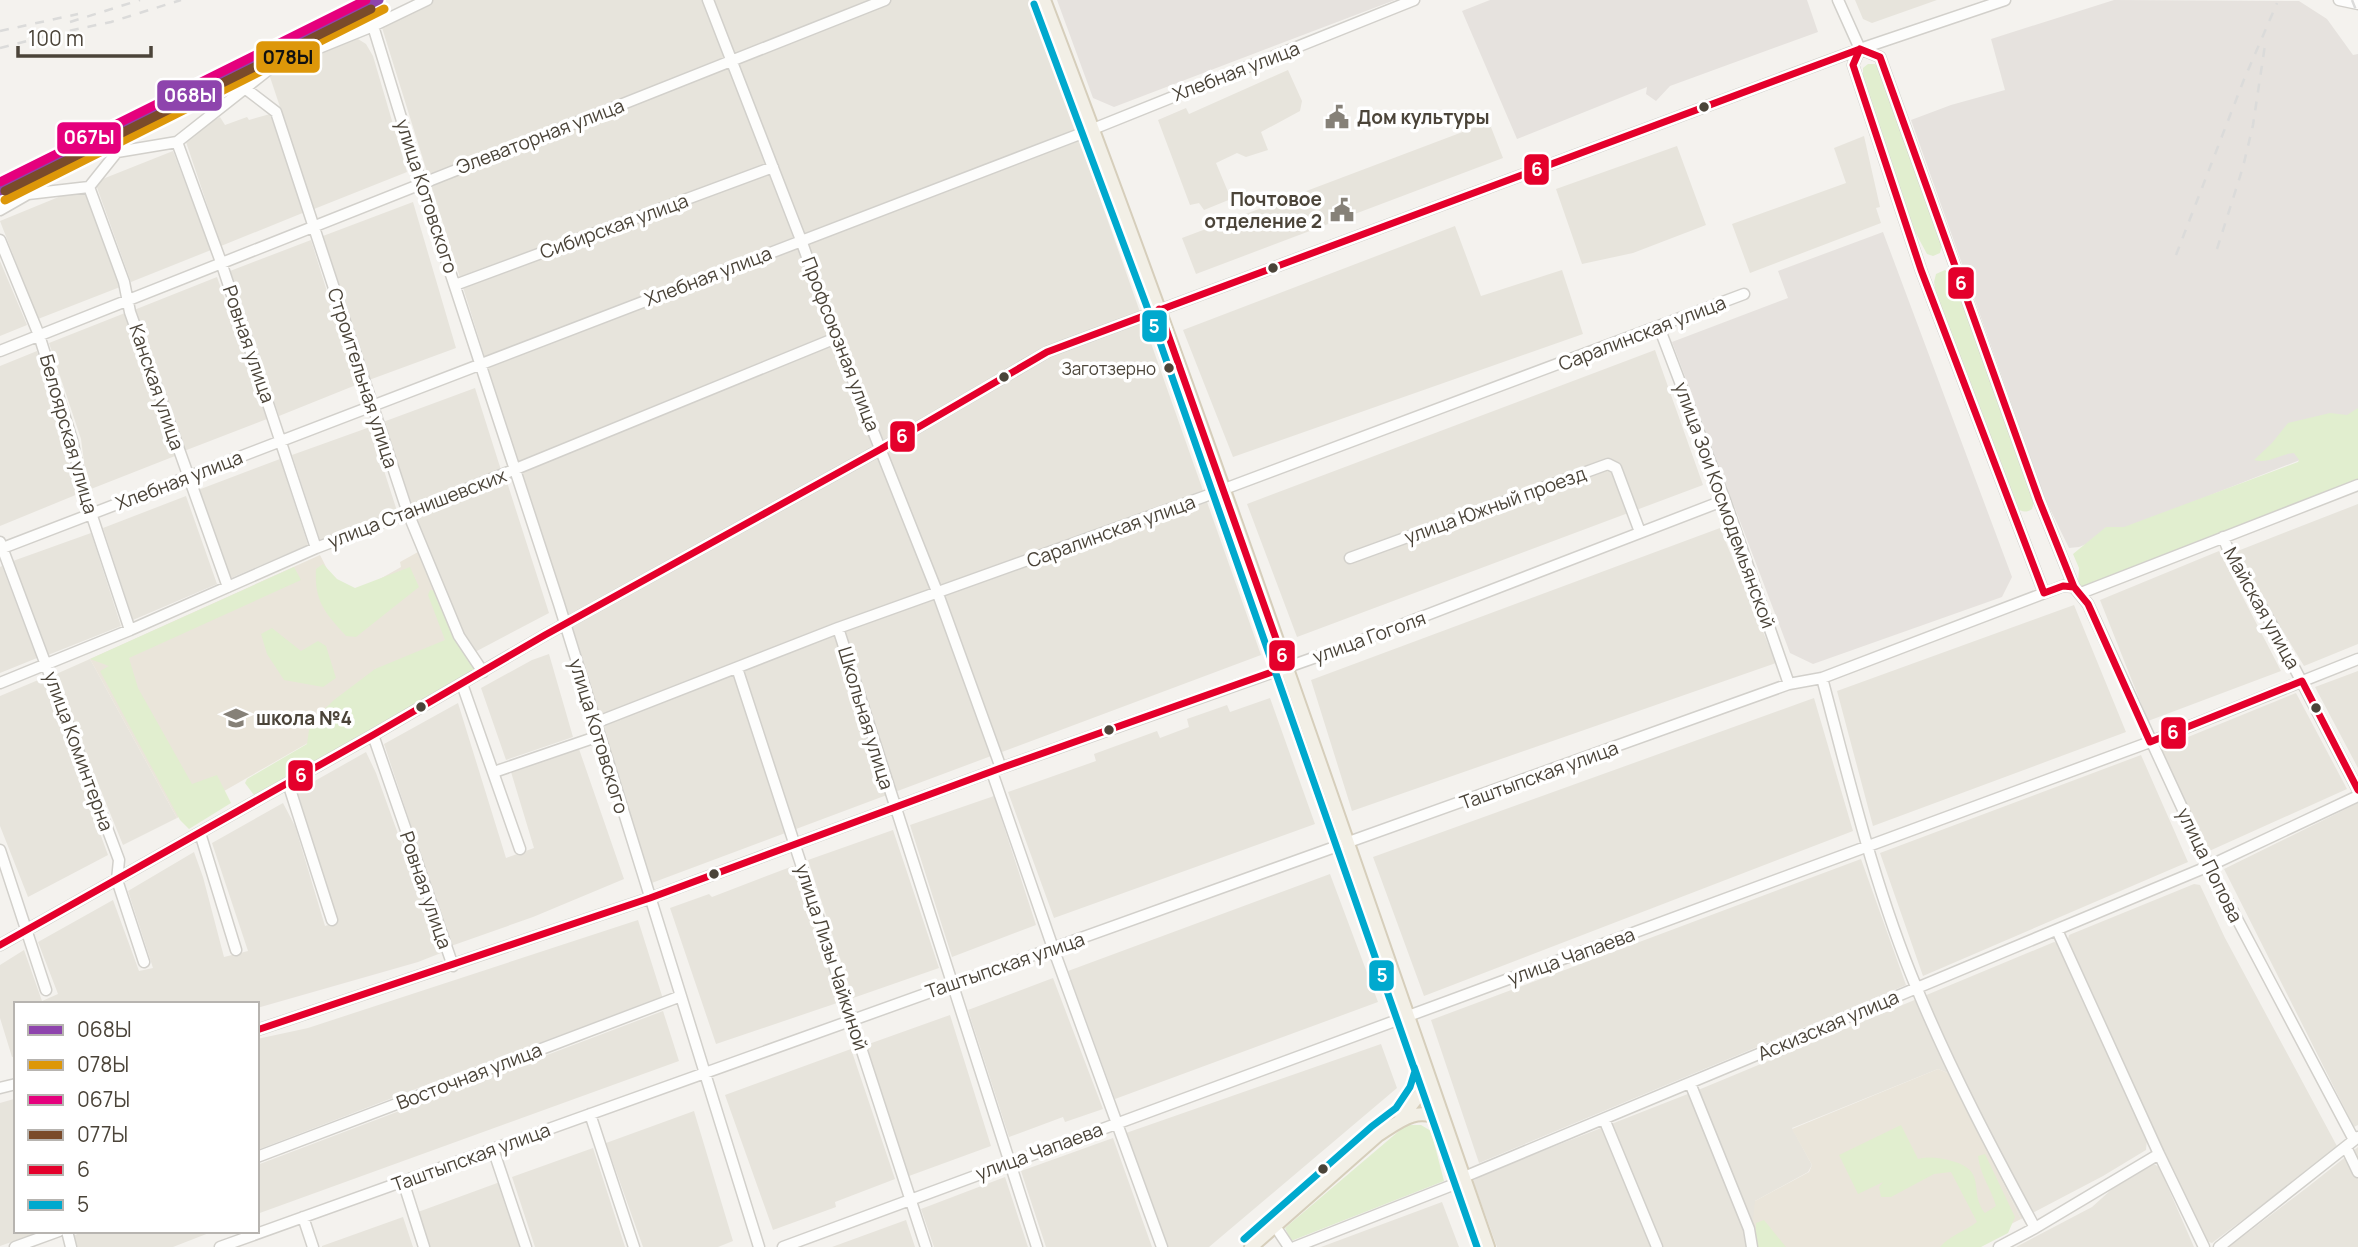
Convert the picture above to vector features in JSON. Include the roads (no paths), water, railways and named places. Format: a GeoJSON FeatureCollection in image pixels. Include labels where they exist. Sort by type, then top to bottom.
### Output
{"type":"FeatureCollection","features":[{"type":"Feature","properties":{"kind":"main road"},"geometry":{"type":"LineString","coordinates":[[1044,0],[1159,309],[1349,844],[1488,1247]]}},
{"type":"Feature","properties":{"kind":"main road"},"geometry":{"type":"LineString","coordinates":[[1398,1121],[1420,1094],[1426,1070]]}},
{"type":"Feature","properties":{"kind":"main road"},"geometry":{"type":"LineString","coordinates":[[1251,1247],[1378,1135],[1398,1121],[1418,1113],[1430,1113],[1443,1120]]}},
{"type":"Feature","properties":{"kind":"street"},"geometry":{"type":"LineString","coordinates":[[0,210],[28,194],[89,187],[117,152],[177,142],[272,67],[373,26],[427,0]]}},
{"type":"Feature","properties":{"kind":"street","name":"Профсоюзная улица"},"geometry":{"type":"LineString","coordinates":[[708,0],[836,338],[938,594],[1053,948],[1162,1247]]}},
{"type":"Feature","properties":{"kind":"street","name":"Элеваторная улица"},"geometry":{"type":"LineString","coordinates":[[0,351],[314,224],[885,0]]}},
{"type":"Feature","properties":{"kind":"street","name":"Хлебная улица"},"geometry":{"type":"LineString","coordinates":[[1,546],[92,514],[1093,129],[1414,0]]}},
{"type":"Feature","properties":{"kind":"street"},"geometry":{"type":"LineString","coordinates":[[1838,0],[1860,49],[1853,65],[1921,270],[2044,593]]}},
{"type":"Feature","properties":{"kind":"street"},"geometry":{"type":"LineString","coordinates":[[0,945],[463,684],[564,624],[881,449],[1047,352],[1860,49],[2005,0]]}},
{"type":"Feature","properties":{"kind":"street"},"geometry":{"type":"LineString","coordinates":[[2339,0],[2358,4]]}},
{"type":"Feature","properties":{"kind":"street","name":"улица Котовского"},"geometry":{"type":"LineString","coordinates":[[373,26],[759,1247]]}},
{"type":"Feature","properties":{"kind":"street","name":"улица Попова"},"geometry":{"type":"LineString","coordinates":[[1860,49],[1880,57],[2039,500],[2077,590],[2088,604],[2209,866],[2353,1141],[2358,1172]]}},
{"type":"Feature","properties":{"kind":"street","name":"Строительная улица"},"geometry":{"type":"LineString","coordinates":[[246,89],[276,112],[408,513],[459,636],[483,672]]}},
{"type":"Feature","properties":{"kind":"street","name":"Ровная улица"},"geometry":{"type":"LineString","coordinates":[[177,142],[221,262],[316,548]]}},
{"type":"Feature","properties":{"kind":"street","name":"Сибирская улица"},"geometry":{"type":"LineString","coordinates":[[455,285],[773,167]]}},
{"type":"Feature","properties":{"kind":"street","name":"Канская улица"},"geometry":{"type":"LineString","coordinates":[[89,187],[187,477],[228,587]]}},
{"type":"Feature","properties":{"kind":"street","name":"Белоярская улица"},"geometry":{"type":"LineString","coordinates":[[0,240],[39,335],[92,514],[130,630]]}},
{"type":"Feature","properties":{"kind":"street","name":"Саралинская улица"},"geometry":{"type":"LineString","coordinates":[[595,723],[838,628],[1223,489],[1744,294]]}},
{"type":"Feature","properties":{"kind":"street","name":"улица Зои Космодемьянской"},"geometry":{"type":"LineString","coordinates":[[1659,327],[1725,500],[1789,684]]}},
{"type":"Feature","properties":{"kind":"street","name":"улица Станишевских"},"geometry":{"type":"LineString","coordinates":[[0,683],[130,630],[316,548],[515,470],[836,338]]}},
{"type":"Feature","properties":{"kind":"street","name":"улица Южный проезд"},"geometry":{"type":"LineString","coordinates":[[1350,558],[1608,464],[1616,468],[1640,532]]}},
{"type":"Feature","properties":{"kind":"street","name":"Таштыпская улица"},"geometry":{"type":"LineString","coordinates":[[259,1233],[1789,684],[1822,678],[2063,586],[2077,590],[2358,485]]}},
{"type":"Feature","properties":{"kind":"street","name":"улица Гоголя"},"geometry":{"type":"LineString","coordinates":[[259,1029],[650,898],[894,807],[1336,650],[1725,500]]}},
{"type":"Feature","properties":{"kind":"street","name":"Майская улица"},"geometry":{"type":"LineString","coordinates":[[2222,537],[2302,681],[2358,790]]}},
{"type":"Feature","properties":{"kind":"street","name":"улица Коминтерна"},"geometry":{"type":"LineString","coordinates":[[1,546],[119,860],[117,880],[144,962]]}},
{"type":"Feature","properties":{"kind":"street","name":"Школьная улица"},"geometry":{"type":"LineString","coordinates":[[838,628],[1037,1247]]}},
{"type":"Feature","properties":{"kind":"street","name":"улица Чапаева"},"geometry":{"type":"LineString","coordinates":[[783,1247],[2151,742],[2358,659]]}},
{"type":"Feature","properties":{"kind":"street","name":"улица Лизы Чайкиной"},"geometry":{"type":"LineString","coordinates":[[737,668],[926,1247]]}},
{"type":"Feature","properties":{"kind":"street"},"geometry":{"type":"LineString","coordinates":[[1822,678],[1867,846],[1916,989],[1975,1115],[2035,1228]]}},
{"type":"Feature","properties":{"kind":"street"},"geometry":{"type":"LineString","coordinates":[[463,684],[520,849]]}},
{"type":"Feature","properties":{"kind":"street","name":"Ровная улица"},"geometry":{"type":"LineString","coordinates":[[373,735],[453,966]]}},
{"type":"Feature","properties":{"kind":"street"},"geometry":{"type":"LineString","coordinates":[[494,772],[599,736]]}},
{"type":"Feature","properties":{"kind":"street"},"geometry":{"type":"LineString","coordinates":[[288,783],[332,920]]}},
{"type":"Feature","properties":{"kind":"street","name":"Аскизская улица"},"geometry":{"type":"LineString","coordinates":[[1295,1247],[1450,1186],[1464,1177],[2209,866],[2358,796]]}},
{"type":"Feature","properties":{"kind":"street"},"geometry":{"type":"LineString","coordinates":[[200,833],[236,950]]}},
{"type":"Feature","properties":{"kind":"street"},"geometry":{"type":"LineString","coordinates":[[0,850],[46,990]]}},
{"type":"Feature","properties":{"kind":"street"},"geometry":{"type":"LineString","coordinates":[[2057,930],[2204,1247]]}},
{"type":"Feature","properties":{"kind":"street","name":"Восточная улица"},"geometry":{"type":"LineString","coordinates":[[259,1156],[681,996]]}},
{"type":"Feature","properties":{"kind":"street"},"geometry":{"type":"LineString","coordinates":[[1690,1083],[1749,1229],[1752,1247]]}},
{"type":"Feature","properties":{"kind":"street"},"geometry":{"type":"LineString","coordinates":[[590,1114],[634,1247]]}},
{"type":"Feature","properties":{"kind":"street"},"geometry":{"type":"LineString","coordinates":[[1604,1119],[1657,1247]]}},
{"type":"Feature","properties":{"kind":"street"},"geometry":{"type":"LineString","coordinates":[[2219,1247],[2353,1141]]}},
{"type":"Feature","properties":{"kind":"street"},"geometry":{"type":"LineString","coordinates":[[494,1149],[526,1247]]}},
{"type":"Feature","properties":{"kind":"street"},"geometry":{"type":"LineString","coordinates":[[1998,1247],[2035,1228],[2159,1153]]}},
{"type":"Feature","properties":{"kind":"street"},"geometry":{"type":"LineString","coordinates":[[403,1181],[424,1247]]}},
{"type":"Feature","properties":{"kind":"street"},"geometry":{"type":"LineString","coordinates":[[303,1217],[313,1247]]}},
{"type":"Feature","properties":{"kind":"street"},"geometry":{"type":"LineString","coordinates":[[1275,1226],[1289,1247]]}},
{"type":"Feature","properties":{"kind":"street"},"geometry":{"type":"LineString","coordinates":[[15,1247],[54,1233]]}},
{"type":"Feature","properties":{"kind":"street","name":"Таштыпская улица"},"geometry":{"type":"LineString","coordinates":[[220,1247],[259,1233]]}},
{"type":"Feature","properties":{"kind":"railway"},"geometry":{"type":"LineString","coordinates":[[70,22],[140,0]]}},
{"type":"Feature","properties":{"kind":"railway"},"geometry":{"type":"LineString","coordinates":[[0,48],[111,22],[181,0]]}},
{"type":"Feature","properties":{"kind":"railway"},"geometry":{"type":"LineString","coordinates":[[2352,0],[2358,15]]}},
{"type":"Feature","properties":{"kind":"railway"},"geometry":{"type":"LineString","coordinates":[[2176,255],[2243,82],[2277,3]]}},
{"type":"Feature","properties":{"kind":"railway"},"geometry":{"type":"LineString","coordinates":[[0,31],[78,14]]}},
{"type":"Feature","properties":{"kind":"railway"},"geometry":{"type":"LineString","coordinates":[[2217,249],[2243,167],[2253,125],[2265,45]]}},
{"type":"Feature","properties":{"kind":"place","name":"Дом культуры"},"geometry":{"type":"Point","coordinates":[1337,117]}},
{"type":"Feature","properties":{"kind":"place","name":"Почтовое отделение 2"},"geometry":{"type":"Point","coordinates":[1342,210]}},
{"type":"Feature","properties":{"kind":"place","name":"Заготзерно"},"geometry":{"type":"Point","coordinates":[1169,368]}},
{"type":"Feature","properties":{"kind":"place","name":"школа №4"},"geometry":{"type":"Point","coordinates":[236,718]}}]}
